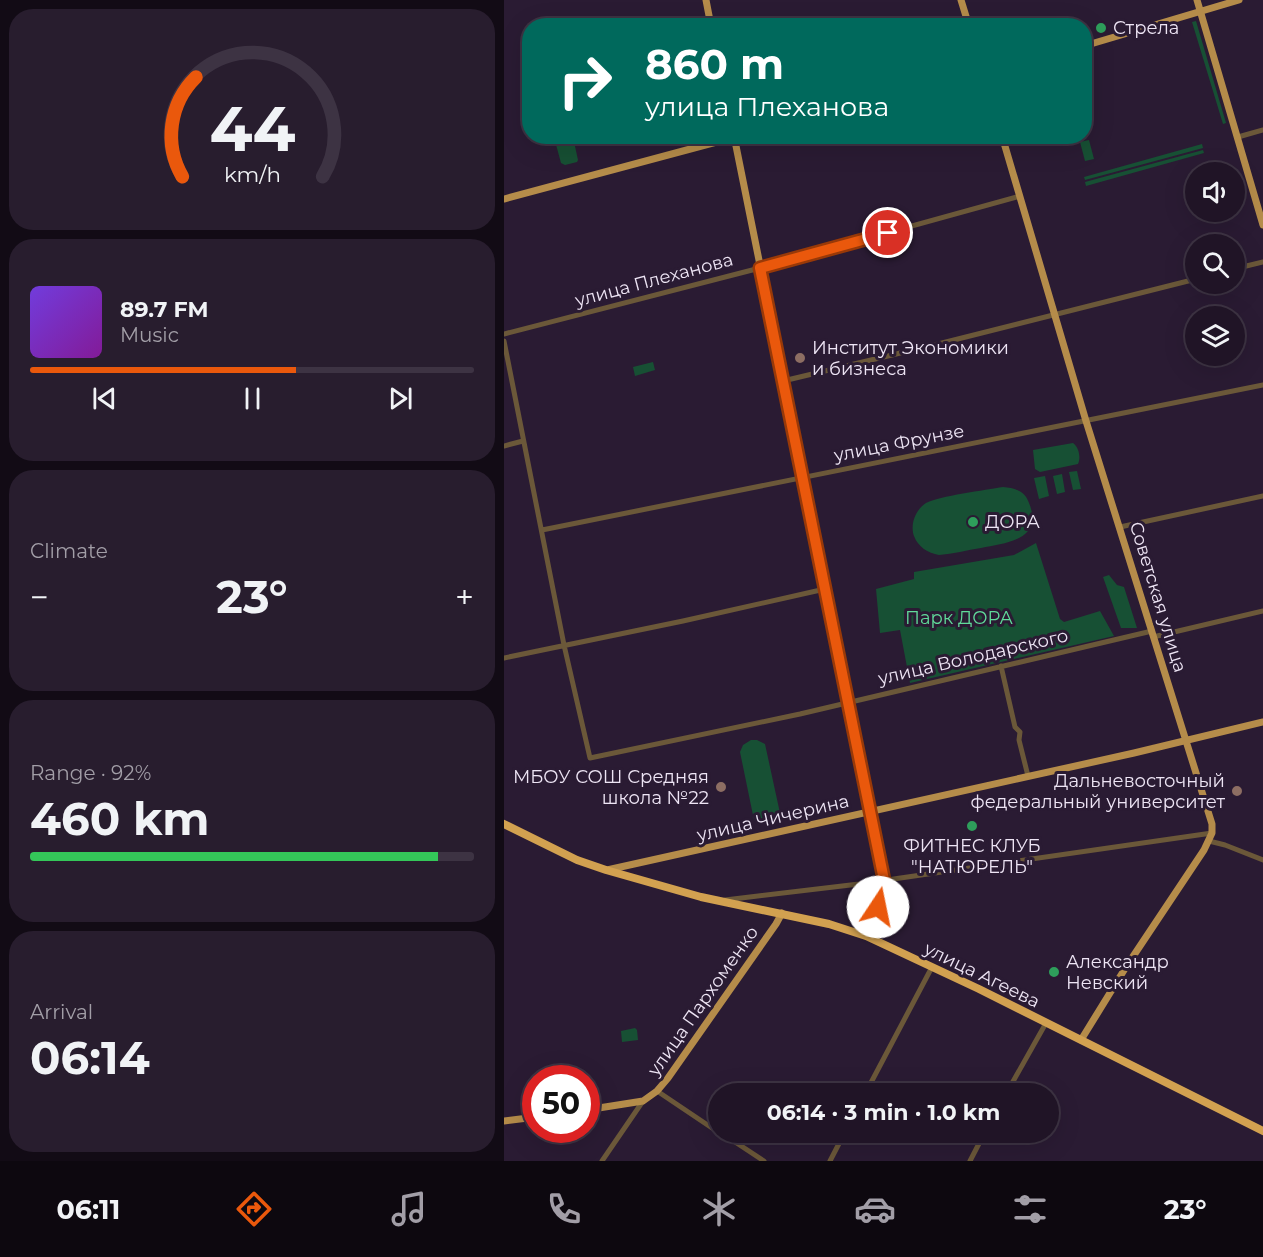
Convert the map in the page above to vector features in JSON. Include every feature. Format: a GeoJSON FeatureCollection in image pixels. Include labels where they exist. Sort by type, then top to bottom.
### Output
{"type":"FeatureCollection","features":[{"type":"Feature","properties":{"kind":"highway","name":"улица Агеева"},"geometry":{"type":"LineString","coordinates":[[504,824],[577,860],[647,883],[829,924],[866,936],[1263,1131]]}},
{"type":"Feature","properties":{"kind":"main road"},"geometry":{"type":"LineString","coordinates":[[706,0],[709,18]]}},
{"type":"Feature","properties":{"kind":"main road"},"geometry":{"type":"LineString","coordinates":[[961,0],[967,18]]}},
{"type":"Feature","properties":{"kind":"main road"},"geometry":{"type":"LineString","coordinates":[[1197,0],[1263,225]]}},
{"type":"Feature","properties":{"kind":"main road"},"geometry":{"type":"LineString","coordinates":[[1092,44],[1239,0]]}},
{"type":"Feature","properties":{"kind":"main road"},"geometry":{"type":"LineString","coordinates":[[504,199],[710,144]]}},
{"type":"Feature","properties":{"kind":"main road"},"geometry":{"type":"LineString","coordinates":[[736,144],[884,880],[878,907],[866,936]]}},
{"type":"Feature","properties":{"kind":"main road","name":"Советская улица"},"geometry":{"type":"LineString","coordinates":[[1004,144],[1086,421],[1212,824],[1212,833]]}},
{"type":"Feature","properties":{"kind":"main road","name":"улица Чичерина"},"geometry":{"type":"LineString","coordinates":[[606,870],[1263,722]]}},
{"type":"Feature","properties":{"kind":"main road"},"geometry":{"type":"LineString","coordinates":[[1081,1040],[1212,833]]}},
{"type":"Feature","properties":{"kind":"main road","name":"улица Пархоменко"},"geometry":{"type":"LineString","coordinates":[[643,1101],[657,1091],[668,1078],[777,924],[782,913]]}},
{"type":"Feature","properties":{"kind":"main road"},"geometry":{"type":"LineString","coordinates":[[600,1108],[643,1101]]}},
{"type":"Feature","properties":{"kind":"main road"},"geometry":{"type":"LineString","coordinates":[[504,1121],[522,1119]]}},
{"type":"Feature","properties":{"kind":"street"},"geometry":{"type":"LineString","coordinates":[[1238,138],[1263,130]]}},
{"type":"Feature","properties":{"kind":"street","name":"улица Плеханова"},"geometry":{"type":"LineString","coordinates":[[504,334],[760,268],[1020,196]]}},
{"type":"Feature","properties":{"kind":"street"},"geometry":{"type":"LineString","coordinates":[[1245,266],[1263,262]]}},
{"type":"Feature","properties":{"kind":"street"},"geometry":{"type":"LineString","coordinates":[[783,381],[1185,282]]}},
{"type":"Feature","properties":{"kind":"street"},"geometry":{"type":"LineString","coordinates":[[504,341],[564,645]]}},
{"type":"Feature","properties":{"kind":"street","name":"улица Фрунзе"},"geometry":{"type":"LineString","coordinates":[[542,530],[1263,385]]}},
{"type":"Feature","properties":{"kind":"street"},"geometry":{"type":"LineString","coordinates":[[504,446],[523,441]]}},
{"type":"Feature","properties":{"kind":"street"},"geometry":{"type":"LineString","coordinates":[[1120,527],[1263,496]]}},
{"type":"Feature","properties":{"kind":"street"},"geometry":{"type":"LineString","coordinates":[[504,658],[825,589]]}},
{"type":"Feature","properties":{"kind":"street","name":"улица Володарского"},"geometry":{"type":"LineString","coordinates":[[564,645],[590,758],[1001,666],[1263,611]]}},
{"type":"Feature","properties":{"kind":"street"},"geometry":{"type":"LineString","coordinates":[[1001,666],[1015,727],[1020,732],[1019,740],[1028,776]]}},
{"type":"Feature","properties":{"kind":"street"},"geometry":{"type":"LineString","coordinates":[[720,901],[1212,833]]}},
{"type":"Feature","properties":{"kind":"street"},"geometry":{"type":"LineString","coordinates":[[1209,841],[1263,860]]}},
{"type":"Feature","properties":{"kind":"street"},"geometry":{"type":"LineString","coordinates":[[871,1083],[932,968]]}},
{"type":"Feature","properties":{"kind":"street"},"geometry":{"type":"LineString","coordinates":[[1012,1083],[1046,1023]]}},
{"type":"Feature","properties":{"kind":"street"},"geometry":{"type":"LineString","coordinates":[[657,1091],[708,1125]]}},
{"type":"Feature","properties":{"kind":"street"},"geometry":{"type":"LineString","coordinates":[[602,1161],[643,1101]]}},
{"type":"Feature","properties":{"kind":"street"},"geometry":{"type":"LineString","coordinates":[[736,1143],[764,1161]]}},
{"type":"Feature","properties":{"kind":"street"},"geometry":{"type":"LineString","coordinates":[[830,1161],[839,1143]]}},
{"type":"Feature","properties":{"kind":"street"},"geometry":{"type":"LineString","coordinates":[[970,1161],[979,1143]]}},
{"type":"Feature","properties":{"kind":"green space"},"geometry":{"type":"Polygon","coordinates":[[[1196,21],[1226,123],[1223,124],[1192,22],[1196,21]]]}},
{"type":"Feature","properties":{"kind":"green space"},"geometry":{"type":"Polygon","coordinates":[[[556,144],[575,144],[577,162],[565,165],[561,163],[556,144]]]}},
{"type":"Feature","properties":{"kind":"green space"},"geometry":{"type":"Polygon","coordinates":[[[1081,144],[1090,144],[1094,159],[1085,161],[1081,144]]]}},
{"type":"Feature","properties":{"kind":"green space"},"geometry":{"type":"Polygon","coordinates":[[[1202,144],[1203,148],[1085,180],[1084,177],[1202,144]]]}},
{"type":"Feature","properties":{"kind":"green space"},"geometry":{"type":"Polygon","coordinates":[[[1203,150],[1204,153],[1086,186],[1085,182],[1203,150]]]}},
{"type":"Feature","properties":{"kind":"green space"},"geometry":{"type":"Polygon","coordinates":[[[653,362],[655,370],[635,376],[633,367],[653,362]]]}},
{"type":"Feature","properties":{"kind":"green space"},"geometry":{"type":"Polygon","coordinates":[[[1073,443],[1079,453],[1078,464],[1040,472],[1035,469],[1033,450],[1073,443]]]}},
{"type":"Feature","properties":{"kind":"green space"},"geometry":{"type":"Polygon","coordinates":[[[1077,471],[1081,489],[1073,490],[1069,472],[1077,471]]]}},
{"type":"Feature","properties":{"kind":"green space"},"geometry":{"type":"Polygon","coordinates":[[[1062,474],[1065,492],[1057,494],[1053,476],[1062,474]]]}},
{"type":"Feature","properties":{"kind":"green space"},"geometry":{"type":"Polygon","coordinates":[[[1045,476],[1049,496],[1039,499],[1034,478],[1045,476]]]}},
{"type":"Feature","properties":{"kind":"green space","name":"ДОРА"},"geometry":{"type":"Polygon","coordinates":[[[1003,487],[1019,491],[1029,503],[1032,515],[1031,525],[1020,538],[1001,544],[939,555],[924,549],[916,540],[913,532],[914,518],[926,503],[1003,487]]]}},
{"type":"Feature","properties":{"kind":"green space","name":"Парк ДОРА"},"geometry":{"type":"Polygon","coordinates":[[[1036,543],[1060,619],[1064,622],[1100,611],[1114,636],[910,683],[900,630],[880,633],[876,589],[914,579],[914,572],[1014,555],[1036,543]]]}},
{"type":"Feature","properties":{"kind":"green space"},"geometry":{"type":"Polygon","coordinates":[[[1109,575],[1117,585],[1124,587],[1137,628],[1121,628],[1103,577],[1109,575]]]}},
{"type":"Feature","properties":{"kind":"green space"},"geometry":{"type":"Polygon","coordinates":[[[751,740],[765,744],[780,813],[776,820],[769,824],[761,824],[754,820],[740,752],[743,745],[751,740]]]}},
{"type":"Feature","properties":{"kind":"green space"},"geometry":{"type":"Polygon","coordinates":[[[635,1028],[638,1040],[622,1042],[621,1031],[635,1028]]]}},
{"type":"Feature","properties":{"kind":"place","name":"Стрела"},"geometry":{"type":"Point","coordinates":[1101,28]}},
{"type":"Feature","properties":{"kind":"place","name":"Институт Экономики и бизнеса"},"geometry":{"type":"Point","coordinates":[800,358]}},
{"type":"Feature","properties":{"kind":"place","name":"ДОРА"},"geometry":{"type":"Point","coordinates":[973,522]}},
{"type":"Feature","properties":{"kind":"place","name":"МБОУ СОШ Средняя школа №22"},"geometry":{"type":"Point","coordinates":[721,787]}},
{"type":"Feature","properties":{"kind":"place","name":"Дальневосточный федеральный университет"},"geometry":{"type":"Point","coordinates":[1237,791]}},
{"type":"Feature","properties":{"kind":"place","name":"ФИТНЕС КЛУБ \"НАТЮРЕЛЬ\""},"geometry":{"type":"Point","coordinates":[972,826]}},
{"type":"Feature","properties":{"kind":"place","name":"Александр Невский"},"geometry":{"type":"Point","coordinates":[1054,972]}},
{"type":"Feature","properties":{"kind":"route"},"geometry":{"type":"LineString","coordinates":[[878,907],[884,889],[884,880],[760,268],[888,233]]}}]}
